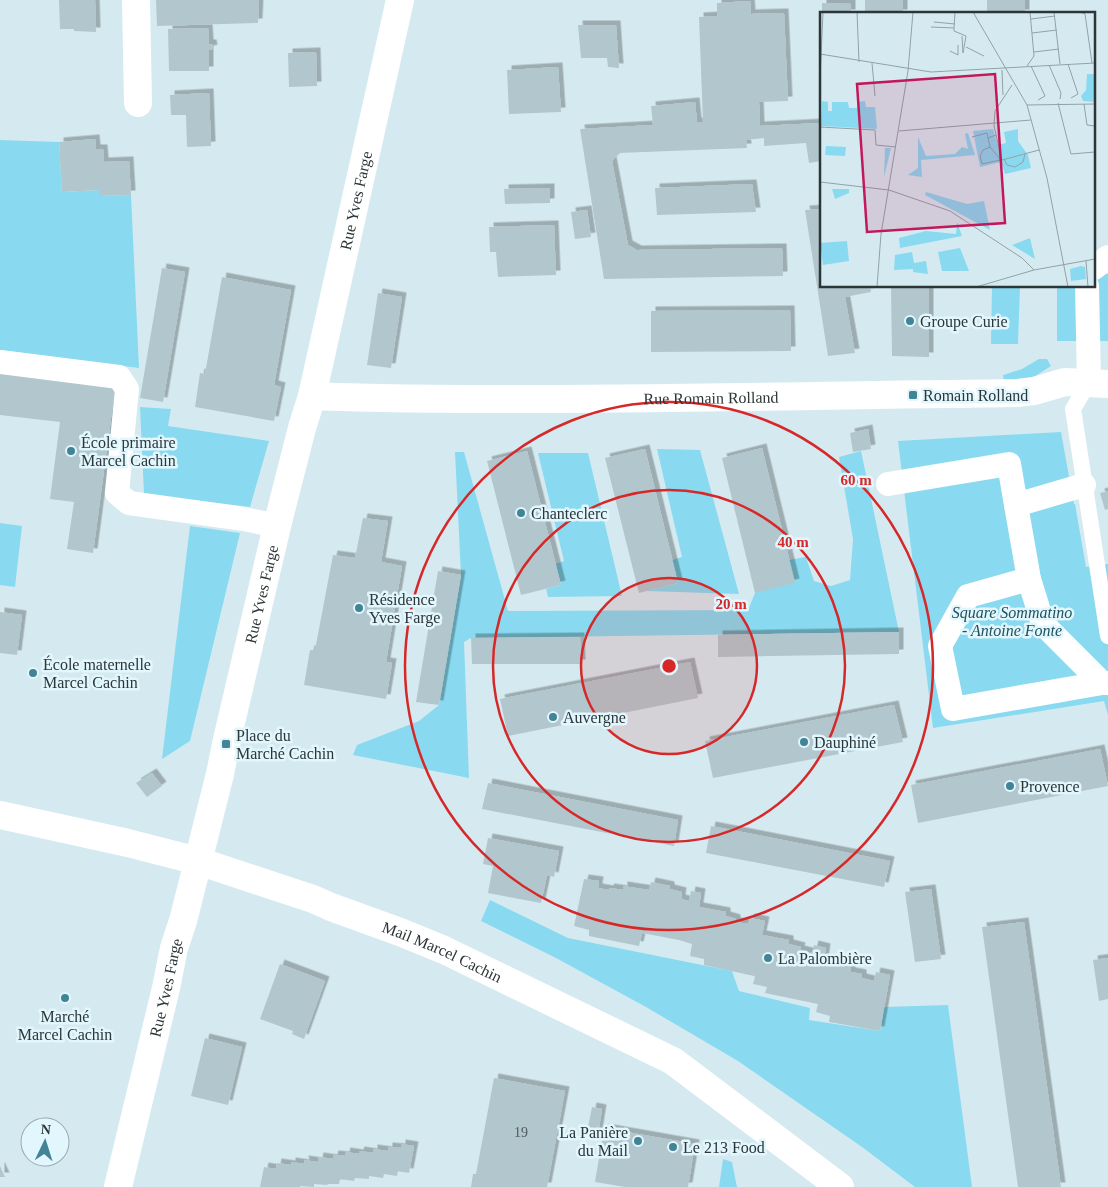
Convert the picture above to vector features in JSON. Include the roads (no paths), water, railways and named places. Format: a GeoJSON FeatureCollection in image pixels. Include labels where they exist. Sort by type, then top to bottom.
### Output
{"type":"FeatureCollection","features":[{"type":"Feature","properties":{"kind":"street"},"geometry":{"type":"LineString","coordinates":[[136,0],[138,102]]}},
{"type":"Feature","properties":{"kind":"street","name":"Rue Yves Farge"},"geometry":{"type":"LineString","coordinates":[[118,1187],[174,948],[181,930],[220,774],[277,526],[312,396],[400,0]]}},
{"type":"Feature","properties":{"kind":"street"},"geometry":{"type":"LineString","coordinates":[[1096,266],[1108,257]]}},
{"type":"Feature","properties":{"kind":"street"},"geometry":{"type":"LineString","coordinates":[[1087,288],[1090,372],[1098,383]]}},
{"type":"Feature","properties":{"kind":"street"},"geometry":{"type":"LineString","coordinates":[[0,362],[119,377],[127,389],[117,493],[129,503],[244,519],[277,526]]}},
{"type":"Feature","properties":{"kind":"street","name":"Rue Romain Rolland"},"geometry":{"type":"LineString","coordinates":[[312,396],[429,399],[625,399],[872,396],[1017,393],[1034,391],[1064,382],[1098,383]]}},
{"type":"Feature","properties":{"kind":"street"},"geometry":{"type":"LineString","coordinates":[[888,484],[1009,464],[1029,579],[1044,624],[1105,683]]}},
{"type":"Feature","properties":{"kind":"street"},"geometry":{"type":"LineString","coordinates":[[1016,504],[1084,485]]}},
{"type":"Feature","properties":{"kind":"street"},"geometry":{"type":"LineString","coordinates":[[1029,579],[968,596],[940,646],[953,709],[1105,683]]}},
{"type":"Feature","properties":{"kind":"street","name":"Mail Marcel Cachin"},"geometry":{"type":"LineString","coordinates":[[0,815],[128,843],[198,861],[313,899],[444,950],[673,1061],[840,1187]]}},
{"type":"Feature","properties":{"kind":"lane"},"geometry":{"type":"LineString","coordinates":[[1098,383],[1073,408],[1108,636]]}},
{"type":"Feature","properties":{"kind":"place","name":"Groupe Curie"},"geometry":{"type":"Point","coordinates":[910,321]}},
{"type":"Feature","properties":{"kind":"place","name":"Romain Rolland"},"geometry":{"type":"Point","coordinates":[913,395]}},
{"type":"Feature","properties":{"kind":"place","name":"École primaire Marcel Cachin"},"geometry":{"type":"Point","coordinates":[71,451]}},
{"type":"Feature","properties":{"kind":"place","name":"Chanteclerc"},"geometry":{"type":"Point","coordinates":[521,513]}},
{"type":"Feature","properties":{"kind":"place","name":"Résidence Yves Farge"},"geometry":{"type":"Point","coordinates":[359,608]}},
{"type":"Feature","properties":{"kind":"place","name":"École maternelle Marcel Cachin"},"geometry":{"type":"Point","coordinates":[33,673]}},
{"type":"Feature","properties":{"kind":"place","name":"Auvergne"},"geometry":{"type":"Point","coordinates":[553,717]}},
{"type":"Feature","properties":{"kind":"place","name":"Dauphiné"},"geometry":{"type":"Point","coordinates":[804,742]}},
{"type":"Feature","properties":{"kind":"place","name":"Place du Marché Cachin"},"geometry":{"type":"Point","coordinates":[226,744]}},
{"type":"Feature","properties":{"kind":"place","name":"Provence"},"geometry":{"type":"Point","coordinates":[1010,786]}},
{"type":"Feature","properties":{"kind":"place","name":"La Palombière"},"geometry":{"type":"Point","coordinates":[768,958]}},
{"type":"Feature","properties":{"kind":"place","name":"Marché Marcel Cachin"},"geometry":{"type":"Point","coordinates":[65,998]}},
{"type":"Feature","properties":{"kind":"place","name":"La Panière du Mail"},"geometry":{"type":"Point","coordinates":[638,1141]}},
{"type":"Feature","properties":{"kind":"place","name":"Le 213 Food"},"geometry":{"type":"Point","coordinates":[673,1147]}},
{"type":"Feature","properties":{"kind":"park label","name":"Square Sommatino - Antoine Fonte"},"geometry":{"type":"Point","coordinates":[1012,621]}}]}
